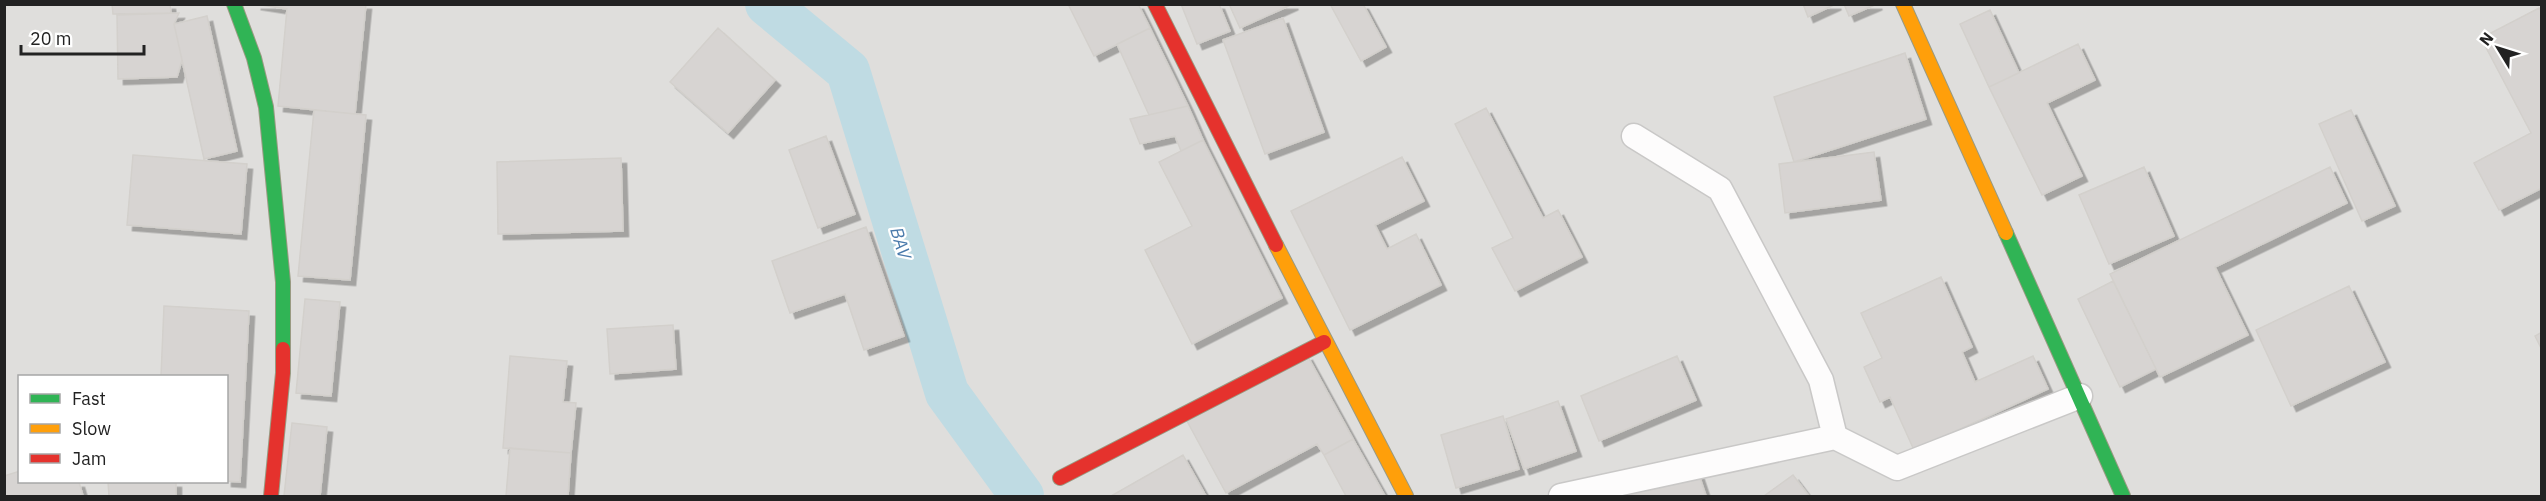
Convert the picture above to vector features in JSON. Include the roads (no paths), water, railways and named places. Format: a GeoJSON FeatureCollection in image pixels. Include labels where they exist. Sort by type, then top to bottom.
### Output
{"type":"FeatureCollection","features":[{"type":"Feature","properties":{"kind":"street"},"geometry":{"type":"LineString","coordinates":[[234,4],[254,58],[266,107],[283,282],[283,373],[271,496]]}},
{"type":"Feature","properties":{"kind":"street"},"geometry":{"type":"LineString","coordinates":[[1155,4],[1324,342],[1406,496]]}},
{"type":"Feature","properties":{"kind":"street"},"geometry":{"type":"LineString","coordinates":[[1903,4],[2123,496]]}},
{"type":"Feature","properties":{"kind":"street"},"geometry":{"type":"LineString","coordinates":[[1060,478],[1324,342]]}},
{"type":"Feature","properties":{"kind":"lane"},"geometry":{"type":"LineString","coordinates":[[1634,136],[1720,189],[1821,380],[1835,437]]}},
{"type":"Feature","properties":{"kind":"lane"},"geometry":{"type":"LineString","coordinates":[[1561,496],[1835,437],[1897,468],[2080,396]]}},
{"type":"Feature","properties":{"kind":"waterway","name":"BAV"},"geometry":{"type":"LineString","coordinates":[[767,4],[848,71],[947,393],[1022,496]]}}]}
